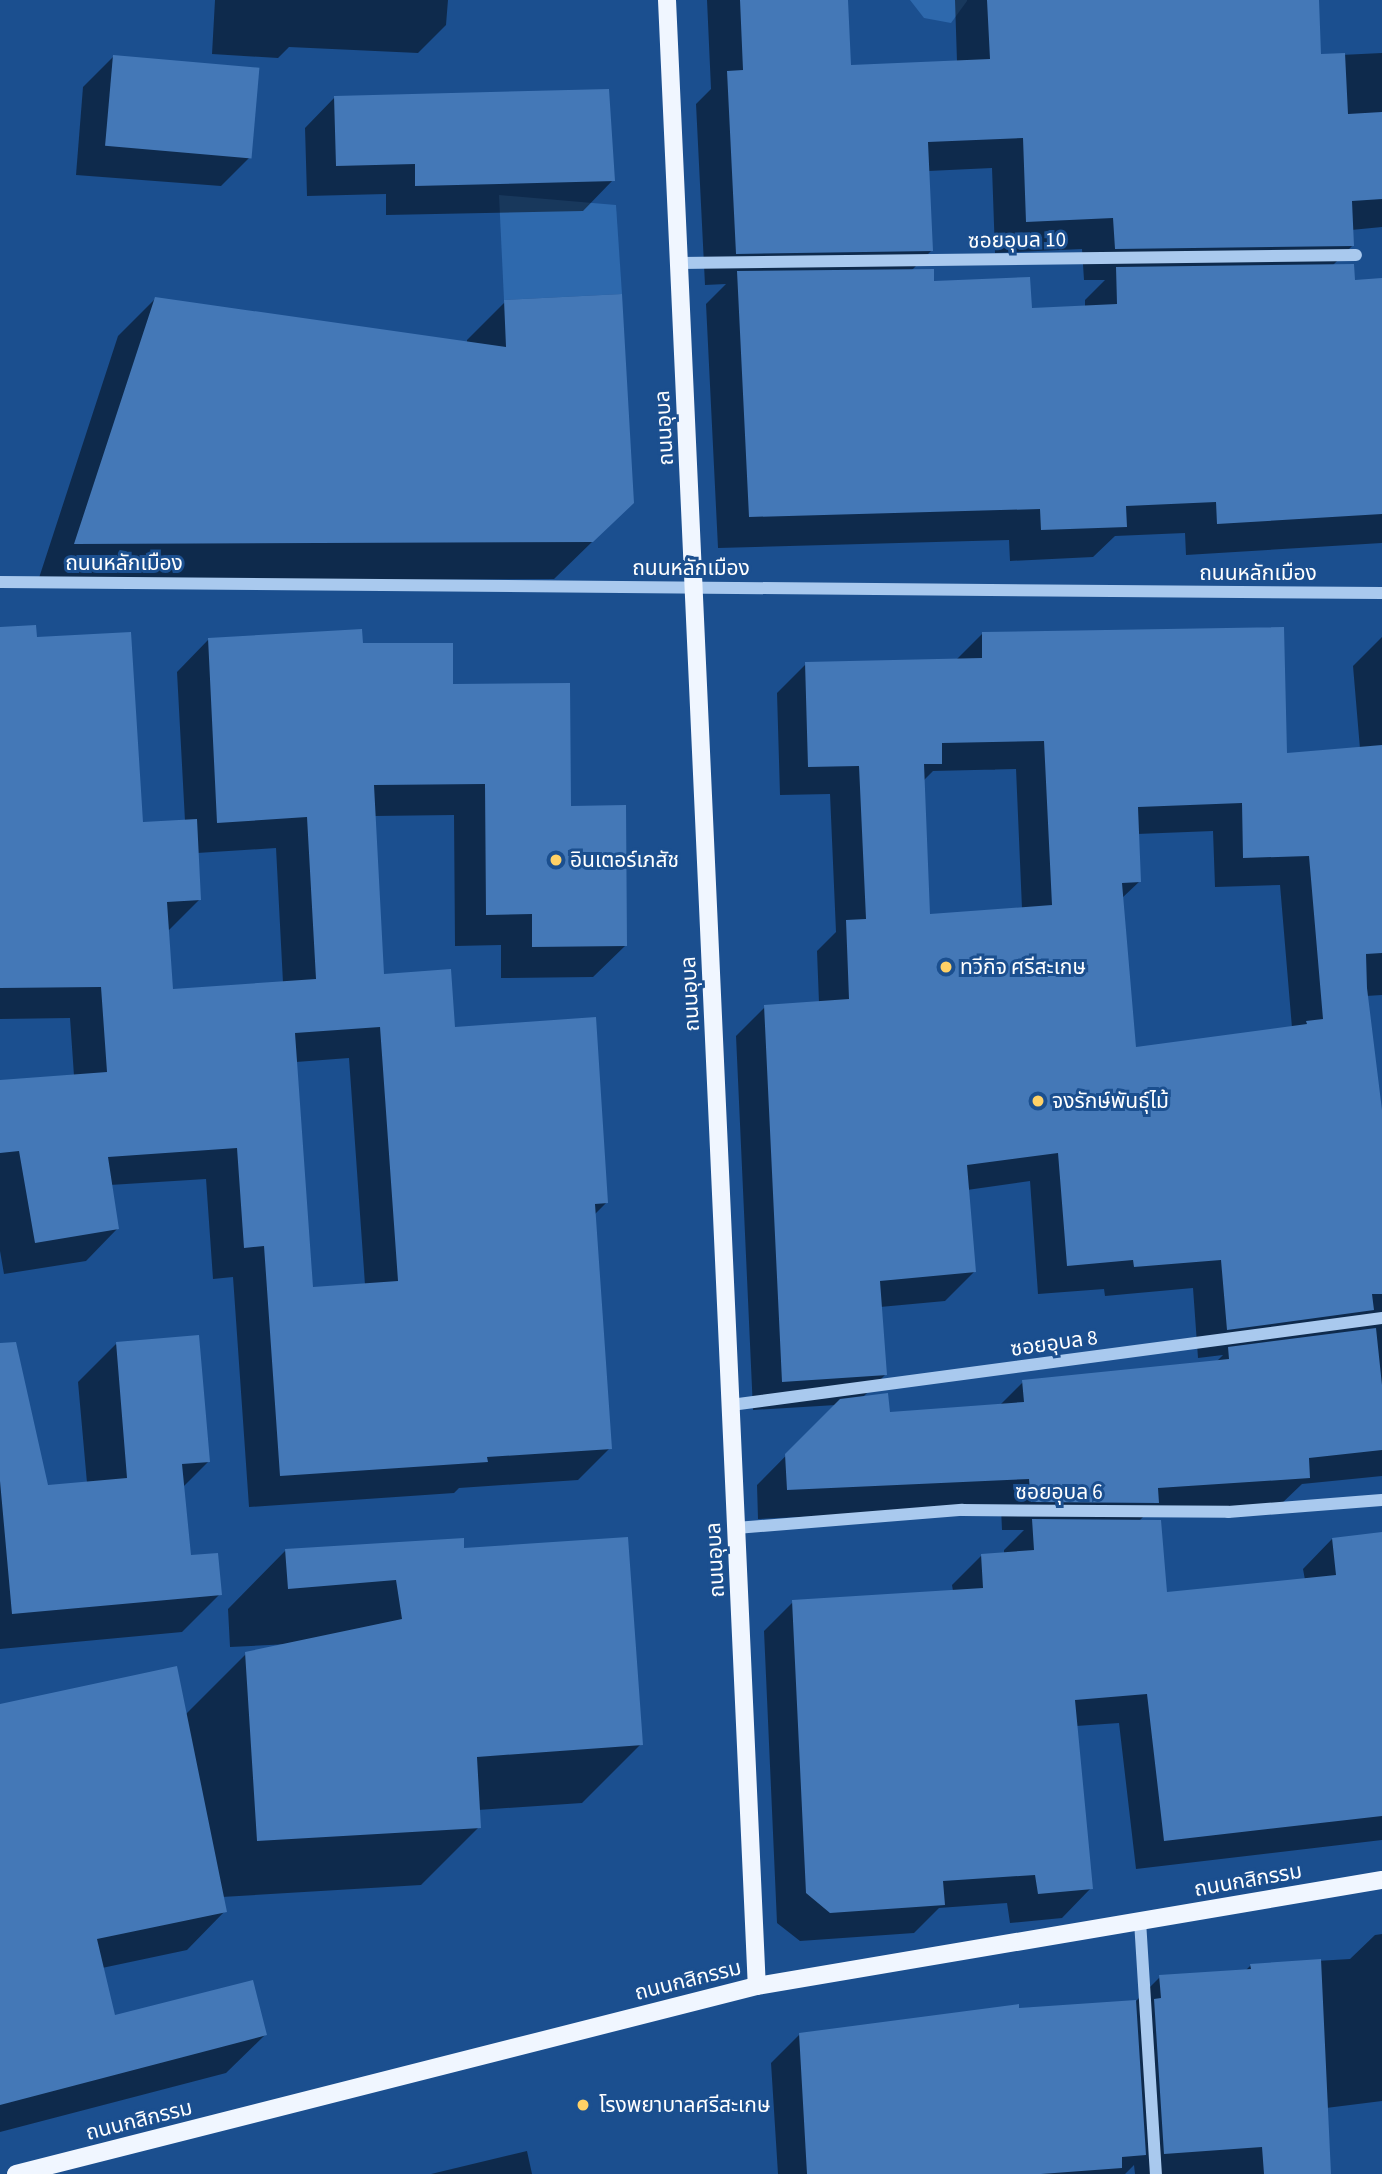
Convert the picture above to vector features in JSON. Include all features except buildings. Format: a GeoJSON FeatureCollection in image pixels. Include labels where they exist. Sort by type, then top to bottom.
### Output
{"type":"FeatureCollection","features":[{"type":"Feature","properties":{"kind":"main road","name":"ถนนอุบล"},"geometry":{"type":"LineString","coordinates":[[667,0],[758,1986]]}},
{"type":"Feature","properties":{"kind":"main road","name":"ถนนกสิกรรม"},"geometry":{"type":"LineString","coordinates":[[16,2174],[758,1986],[1382,1880]]}},
{"type":"Feature","properties":{"kind":"street","name":"ซอยอุบล 10"},"geometry":{"type":"LineString","coordinates":[[679,263],[1356,255]]}},
{"type":"Feature","properties":{"kind":"street","name":"ถนนหลักเมือง"},"geometry":{"type":"LineString","coordinates":[[0,582],[1382,593]]}},
{"type":"Feature","properties":{"kind":"street","name":"ซอยอุบล 8"},"geometry":{"type":"LineString","coordinates":[[731,1405],[1382,1318]]}},
{"type":"Feature","properties":{"kind":"street","name":"ซอยอุบล 6"},"geometry":{"type":"LineString","coordinates":[[736,1528],[962,1510],[1228,1512],[1382,1500]]}},
{"type":"Feature","properties":{"kind":"street"},"geometry":{"type":"LineString","coordinates":[[1140,1921],[1156,2174]]}},
{"type":"Feature","properties":{"kind":"shaded area"},"geometry":{"type":"Polygon","coordinates":[[[910,0],[967,1],[951,23],[924,18],[910,0]]]}},
{"type":"Feature","properties":{"kind":"shaded area"},"geometry":{"type":"Polygon","coordinates":[[[499,195],[616,205],[622,294],[504,300],[499,195]]]}},
{"type":"Feature","properties":{"kind":"place","name":"อินเตอร์เภสัช"},"geometry":{"type":"Point","coordinates":[556,860]}},
{"type":"Feature","properties":{"kind":"place","name":"ทวีกิจ ศรีสะเกษ"},"geometry":{"type":"Point","coordinates":[946,967]}},
{"type":"Feature","properties":{"kind":"place","name":"จงรักษ์พันธุ์ไม้"},"geometry":{"type":"Point","coordinates":[1038,1101]}},
{"type":"Feature","properties":{"kind":"place","name":"โรงพยาบาลศรีสะเกษ"},"geometry":{"type":"Point","coordinates":[583,2105]}}]}
